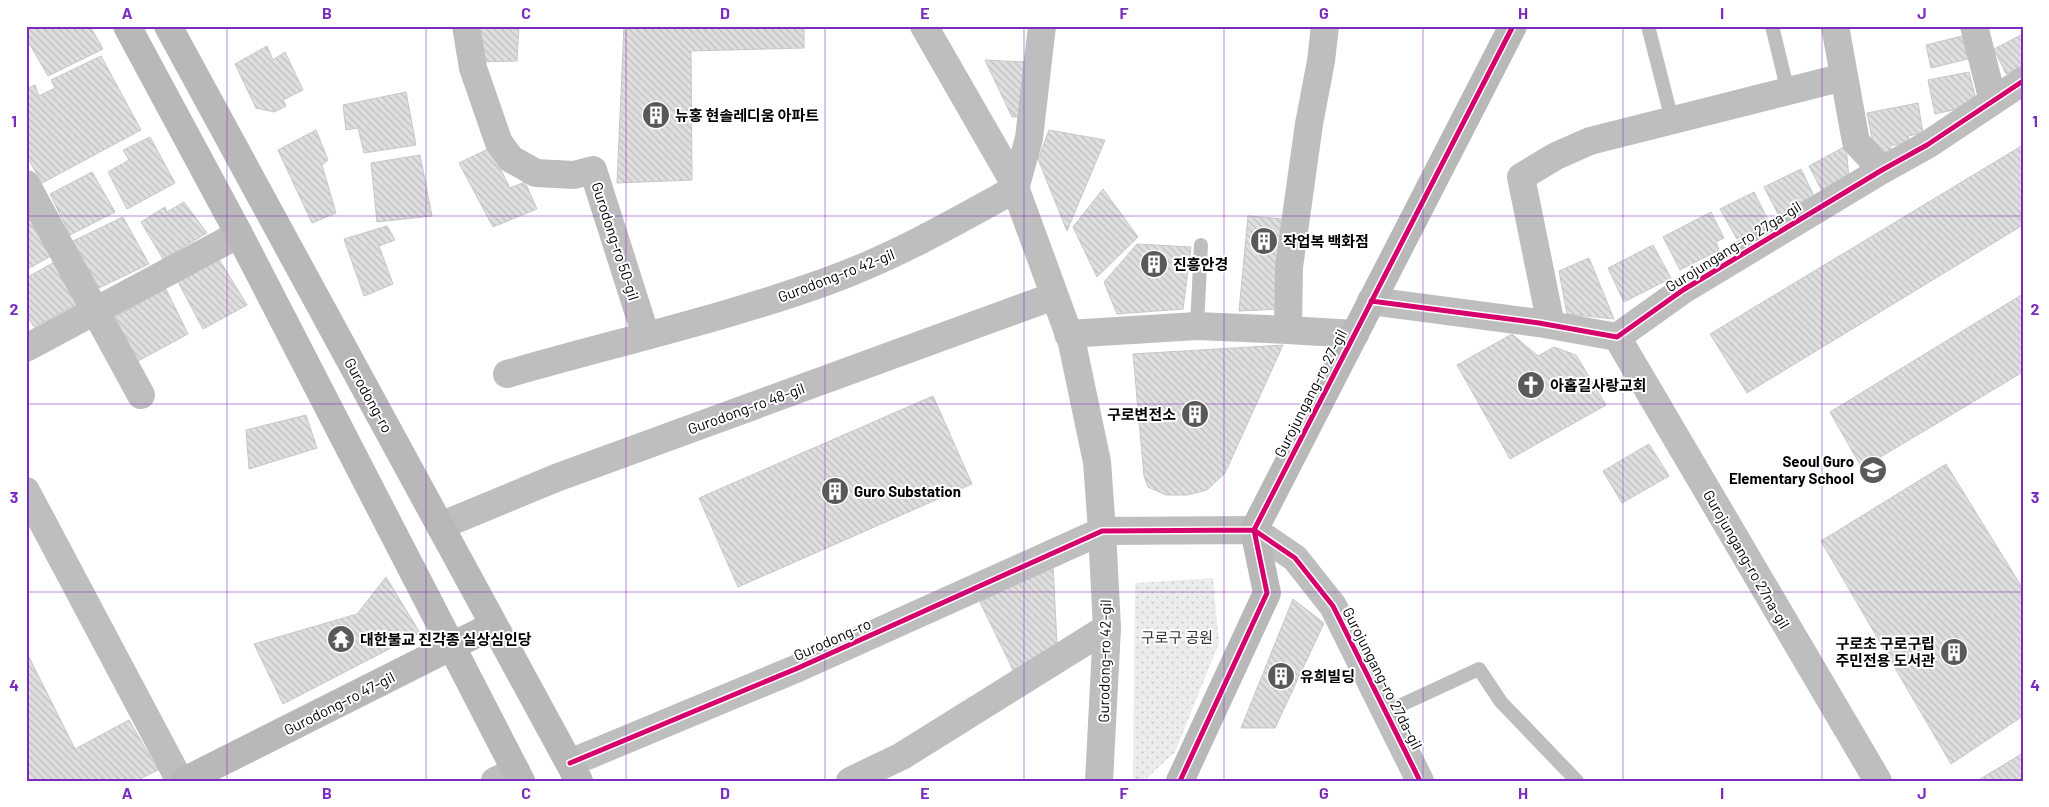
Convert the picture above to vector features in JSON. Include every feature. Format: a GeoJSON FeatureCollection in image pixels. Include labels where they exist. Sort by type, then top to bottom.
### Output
{"type":"FeatureCollection","features":[{"type":"Feature","properties":{"kind":"main road"},"geometry":{"type":"LineString","coordinates":[[127,26],[239,234],[452,647],[511,777]]}},
{"type":"Feature","properties":{"kind":"main road","name":"Gurodong-ro"},"geometry":{"type":"LineString","coordinates":[[168,26],[575,772]]}},
{"type":"Feature","properties":{"kind":"main road","name":"Gurojungang-ro 27-gil"},"geometry":{"type":"LineString","coordinates":[[1254,530],[1513,26]]}},
{"type":"Feature","properties":{"kind":"main road"},"geometry":{"type":"LineString","coordinates":[[1180,781],[1266,593],[1254,530]]}},
{"type":"Feature","properties":{"kind":"main road","name":"Gurodong-ro 47-gil"},"geometry":{"type":"LineString","coordinates":[[184,781],[494,625]]}},
{"type":"Feature","properties":{"kind":"street","name":"Gurodong-ro 50-gil"},"geometry":{"type":"LineString","coordinates":[[466,26],[473,68],[499,143],[511,159],[536,173],[574,175],[593,170],[646,336]]}},
{"type":"Feature","properties":{"kind":"street","name":"Gurodong-ro 42-gil"},"geometry":{"type":"LineString","coordinates":[[924,26],[1012,179],[1068,334],[1097,462],[1102,531],[1107,628],[1099,781]]}},
{"type":"Feature","properties":{"kind":"street"},"geometry":{"type":"LineString","coordinates":[[1015,188],[1029,138],[1042,26]]}},
{"type":"Feature","properties":{"kind":"street"},"geometry":{"type":"LineString","coordinates":[[1068,334],[1196,326],[1288,330],[1289,267],[1308,124],[1321,61],[1325,26]]}},
{"type":"Feature","properties":{"kind":"street"},"geometry":{"type":"LineString","coordinates":[[1835,26],[1856,142],[1882,170]]}},
{"type":"Feature","properties":{"kind":"street"},"geometry":{"type":"LineString","coordinates":[[1974,26],[1993,101]]}},
{"type":"Feature","properties":{"kind":"street"},"geometry":{"type":"LineString","coordinates":[[1551,325],[1521,177],[1556,156],[1590,141],[1844,78]]}},
{"type":"Feature","properties":{"kind":"street","name":"Gurojungang-ro 27ga-gil"},"geometry":{"type":"LineString","coordinates":[[1617,337],[1683,290],[1927,145],[2023,81]]}},
{"type":"Feature","properties":{"kind":"street"},"geometry":{"type":"LineString","coordinates":[[26,184],[141,395]]}},
{"type":"Feature","properties":{"kind":"street","name":"Gurodong-ro 42-gil"},"geometry":{"type":"LineString","coordinates":[[646,336],[829,281],[920,242],[1015,188]]}},
{"type":"Feature","properties":{"kind":"street"},"geometry":{"type":"LineString","coordinates":[[26,348],[239,234]]}},
{"type":"Feature","properties":{"kind":"street","name":"Gurodong-ro 48-gil"},"geometry":{"type":"LineString","coordinates":[[440,526],[556,478],[1054,296]]}},
{"type":"Feature","properties":{"kind":"street"},"geometry":{"type":"LineString","coordinates":[[1372,301],[1551,325],[1617,337]]}},
{"type":"Feature","properties":{"kind":"street","name":"Gurojungang-ro 27-gil"},"geometry":{"type":"LineString","coordinates":[[1288,330],[1355,334]]}},
{"type":"Feature","properties":{"kind":"street"},"geometry":{"type":"LineString","coordinates":[[507,374],[646,336]]}},
{"type":"Feature","properties":{"kind":"street","name":"Gurojungang-ro 27na-gil"},"geometry":{"type":"LineString","coordinates":[[1617,337],[1878,781]]}},
{"type":"Feature","properties":{"kind":"street"},"geometry":{"type":"LineString","coordinates":[[26,491],[180,781]]}},
{"type":"Feature","properties":{"kind":"street"},"geometry":{"type":"LineString","coordinates":[[1102,531],[1254,530]]}},
{"type":"Feature","properties":{"kind":"street","name":"Gurojungang-ro 27da-gil"},"geometry":{"type":"LineString","coordinates":[[1254,530],[1295,558],[1333,606],[1420,781]]}},
{"type":"Feature","properties":{"kind":"street","name":"Gurodong-ro"},"geometry":{"type":"LineString","coordinates":[[575,772],[798,668],[1102,531]]}},
{"type":"Feature","properties":{"kind":"street"},"geometry":{"type":"LineString","coordinates":[[850,781],[898,768],[1107,628]]}},
{"type":"Feature","properties":{"kind":"lane"},"geometry":{"type":"LineString","coordinates":[[1648,26],[1672,120]]}},
{"type":"Feature","properties":{"kind":"lane"},"geometry":{"type":"LineString","coordinates":[[1772,26],[1788,92]]}},
{"type":"Feature","properties":{"kind":"lane"},"geometry":{"type":"LineString","coordinates":[[1196,326],[1201,245]]}},
{"type":"Feature","properties":{"kind":"lane","name":"Gurojungang-ro 27da-gil"},"geometry":{"type":"LineString","coordinates":[[1386,712],[1479,669],[1500,702],[1577,781]]}},
{"type":"Feature","properties":{"kind":"green space","name":"구로구 공원"},"geometry":{"type":"Polygon","coordinates":[[[1213,578],[1219,643],[1175,752],[1144,781],[1133,781],[1135,583],[1213,578]]]}},
{"type":"Feature","properties":{"kind":"building"},"geometry":{"type":"Polygon","coordinates":[[[26,26],[90,26],[103,49],[48,76],[26,38],[26,26]]]}},
{"type":"Feature","properties":{"kind":"building"},"geometry":{"type":"Polygon","coordinates":[[[477,26],[519,26],[517,61],[479,62],[477,26]]]}},
{"type":"Feature","properties":{"kind":"building","name":"뉴홍 현솔레디움 아파트"},"geometry":{"type":"Polygon","coordinates":[[[624,26],[804,26],[804,48],[691,51],[692,180],[617,183],[624,26]]]}},
{"type":"Feature","properties":{"kind":"building"},"geometry":{"type":"Polygon","coordinates":[[[2023,34],[2023,66],[2006,74],[1994,49],[2023,34]]]}},
{"type":"Feature","properties":{"kind":"building"},"geometry":{"type":"Polygon","coordinates":[[[1962,36],[1968,59],[1931,68],[1926,45],[1962,36]]]}},
{"type":"Feature","properties":{"kind":"building"},"geometry":{"type":"Polygon","coordinates":[[[267,46],[273,60],[285,52],[303,90],[283,100],[286,106],[274,112],[256,108],[235,64],[267,46]]]}},
{"type":"Feature","properties":{"kind":"building"},"geometry":{"type":"Polygon","coordinates":[[[101,56],[141,130],[42,183],[26,155],[26,89],[35,85],[39,96],[55,88],[51,80],[101,56]]]}},
{"type":"Feature","properties":{"kind":"building"},"geometry":{"type":"Polygon","coordinates":[[[985,60],[1025,62],[1022,117],[1012,117],[985,60]]]}},
{"type":"Feature","properties":{"kind":"building"},"geometry":{"type":"Polygon","coordinates":[[[1969,72],[1976,99],[1971,106],[1935,114],[1928,80],[1969,72]]]}},
{"type":"Feature","properties":{"kind":"building"},"geometry":{"type":"Polygon","coordinates":[[[406,92],[416,145],[364,153],[358,128],[346,130],[343,105],[406,92]]]}},
{"type":"Feature","properties":{"kind":"building"},"geometry":{"type":"Polygon","coordinates":[[[1918,103],[1923,133],[1908,136],[1909,142],[1890,146],[1891,155],[1876,158],[1867,113],[1918,103]]]}},
{"type":"Feature","properties":{"kind":"building"},"geometry":{"type":"Polygon","coordinates":[[[316,130],[328,160],[322,165],[336,213],[312,223],[278,150],[316,130]]]}},
{"type":"Feature","properties":{"kind":"building"},"geometry":{"type":"Polygon","coordinates":[[[1049,130],[1105,140],[1067,231],[1038,159],[1049,130]]]}},
{"type":"Feature","properties":{"kind":"building"},"geometry":{"type":"Polygon","coordinates":[[[150,137],[175,183],[127,209],[108,172],[129,160],[123,150],[150,137]]]}},
{"type":"Feature","properties":{"kind":"building"},"geometry":{"type":"Polygon","coordinates":[[[2023,145],[2023,225],[1747,393],[1710,334],[2023,145]]]}},
{"type":"Feature","properties":{"kind":"building"},"geometry":{"type":"Polygon","coordinates":[[[1846,146],[1849,179],[1823,193],[1809,166],[1846,146]]]}},
{"type":"Feature","properties":{"kind":"building"},"geometry":{"type":"Polygon","coordinates":[[[490,148],[510,188],[525,182],[537,209],[493,227],[459,163],[490,148]]]}},
{"type":"Feature","properties":{"kind":"building"},"geometry":{"type":"Polygon","coordinates":[[[420,155],[432,216],[377,222],[371,163],[420,155]]]}},
{"type":"Feature","properties":{"kind":"building"},"geometry":{"type":"Polygon","coordinates":[[[1801,169],[1815,198],[1779,216],[1764,187],[1801,169]]]}},
{"type":"Feature","properties":{"kind":"building"},"geometry":{"type":"Polygon","coordinates":[[[92,172],[115,212],[70,235],[50,194],[92,172]]]}},
{"type":"Feature","properties":{"kind":"building"},"geometry":{"type":"Polygon","coordinates":[[[1103,189],[1138,237],[1097,277],[1073,227],[1103,189]]]}},
{"type":"Feature","properties":{"kind":"building"},"geometry":{"type":"Polygon","coordinates":[[[1754,192],[1769,222],[1737,239],[1720,209],[1754,192]]]}},
{"type":"Feature","properties":{"kind":"building"},"geometry":{"type":"Polygon","coordinates":[[[184,202],[207,233],[163,259],[141,222],[165,207],[167,212],[184,202]]]}},
{"type":"Feature","properties":{"kind":"building"},"geometry":{"type":"Polygon","coordinates":[[[1711,212],[1724,238],[1716,242],[1719,250],[1680,270],[1663,237],[1711,212]]]}},
{"type":"Feature","properties":{"kind":"building","name":"작업복 백화점"},"geometry":{"type":"Polygon","coordinates":[[[1248,216],[1284,219],[1280,309],[1239,311],[1248,216]]]}},
{"type":"Feature","properties":{"kind":"building"},"geometry":{"type":"Polygon","coordinates":[[[123,217],[149,264],[99,288],[73,241],[123,217]]]}},
{"type":"Feature","properties":{"kind":"building"},"geometry":{"type":"Polygon","coordinates":[[[33,219],[53,255],[26,270],[26,222],[33,219]]]}},
{"type":"Feature","properties":{"kind":"building"},"geometry":{"type":"Polygon","coordinates":[[[387,226],[395,240],[379,246],[393,284],[364,296],[344,239],[387,226]]]}},
{"type":"Feature","properties":{"kind":"building","name":"진흥안경"},"geometry":{"type":"Polygon","coordinates":[[[1137,244],[1191,247],[1183,309],[1117,314],[1104,282],[1137,244]]]}},
{"type":"Feature","properties":{"kind":"building"},"geometry":{"type":"Polygon","coordinates":[[[1653,245],[1671,278],[1624,302],[1608,268],[1653,245]]]}},
{"type":"Feature","properties":{"kind":"building"},"geometry":{"type":"Polygon","coordinates":[[[217,256],[247,305],[203,329],[176,278],[217,256]]]}},
{"type":"Feature","properties":{"kind":"building"},"geometry":{"type":"Polygon","coordinates":[[[1589,258],[1614,319],[1567,314],[1559,271],[1589,258]]]}},
{"type":"Feature","properties":{"kind":"building"},"geometry":{"type":"Polygon","coordinates":[[[58,260],[81,302],[34,327],[26,314],[26,278],[58,260]]]}},
{"type":"Feature","properties":{"kind":"building"},"geometry":{"type":"Polygon","coordinates":[[[166,289],[188,334],[138,361],[115,317],[166,289]]]}},
{"type":"Feature","properties":{"kind":"building"},"geometry":{"type":"Polygon","coordinates":[[[2023,294],[2023,372],[1862,468],[1830,412],[2023,294]]]}},
{"type":"Feature","properties":{"kind":"building","name":"아홉길사랑교회"},"geometry":{"type":"Polygon","coordinates":[[[1512,334],[1538,356],[1554,347],[1576,355],[1606,405],[1510,459],[1457,365],[1512,334]]]}},
{"type":"Feature","properties":{"kind":"building","name":"구로변전소"},"geometry":{"type":"Polygon","coordinates":[[[1283,345],[1225,473],[1207,490],[1187,495],[1166,495],[1148,487],[1144,476],[1133,354],[1283,345]]]}},
{"type":"Feature","properties":{"kind":"building","name":"Guro Substation"},"geometry":{"type":"Polygon","coordinates":[[[933,396],[972,484],[738,587],[699,498],[933,396]]]}},
{"type":"Feature","properties":{"kind":"building"},"geometry":{"type":"Polygon","coordinates":[[[306,415],[317,448],[249,469],[246,430],[306,415]]]}},
{"type":"Feature","properties":{"kind":"building"},"geometry":{"type":"Polygon","coordinates":[[[1649,444],[1669,476],[1622,503],[1603,471],[1649,444]]]}},
{"type":"Feature","properties":{"kind":"building","name":"구로초 구로구립 주민전용 도서관"},"geometry":{"type":"Polygon","coordinates":[[[1946,464],[2023,589],[2023,716],[1951,764],[1821,541],[1946,464]]]}},
{"type":"Feature","properties":{"kind":"building"},"geometry":{"type":"Polygon","coordinates":[[[1053,564],[1057,646],[1013,670],[980,602],[1053,564]]]}},
{"type":"Feature","properties":{"kind":"building","name":"대한불교 진각종 실상심인당"},"geometry":{"type":"Polygon","coordinates":[[[386,577],[420,633],[283,704],[254,644],[357,614],[386,577]]]}},
{"type":"Feature","properties":{"kind":"building","name":"유희빌딩"},"geometry":{"type":"Polygon","coordinates":[[[1293,599],[1324,623],[1275,728],[1241,728],[1293,599]]]}},
{"type":"Feature","properties":{"kind":"building"},"geometry":{"type":"Polygon","coordinates":[[[28,655],[75,749],[129,720],[158,770],[136,781],[26,781],[26,656],[28,655]]]}},
{"type":"Feature","properties":{"kind":"building"},"geometry":{"type":"Polygon","coordinates":[[[2023,753],[2023,781],[1977,781],[2023,753]]]}},
{"type":"Feature","properties":{"kind":"cycle path"},"geometry":{"type":"LineString","coordinates":[[1180,781],[1267,593],[1254,530],[1513,26]]}},
{"type":"Feature","properties":{"kind":"cycle path"},"geometry":{"type":"LineString","coordinates":[[1371,301],[1539,323],[1617,337],[1683,290],[1927,145],[2023,81]]}},
{"type":"Feature","properties":{"kind":"cycle path"},"geometry":{"type":"LineString","coordinates":[[570,763],[798,668],[1102,531],[1254,530],[1295,558],[1333,606],[1420,781]]}},
{"type":"Feature","properties":{"kind":"place","name":"뉴홍 현솔레디움 아파트"},"geometry":{"type":"Point","coordinates":[656,115]}},
{"type":"Feature","properties":{"kind":"place","name":"작업복 백화점"},"geometry":{"type":"Point","coordinates":[1264,241]}},
{"type":"Feature","properties":{"kind":"place","name":"진흥안경"},"geometry":{"type":"Point","coordinates":[1154,264]}},
{"type":"Feature","properties":{"kind":"place","name":"아홉길사랑교회"},"geometry":{"type":"Point","coordinates":[1531,385]}},
{"type":"Feature","properties":{"kind":"place","name":"구로변전소"},"geometry":{"type":"Point","coordinates":[1195,414]}},
{"type":"Feature","properties":{"kind":"place","name":"Seoul Guro Elementary School"},"geometry":{"type":"Point","coordinates":[1873,470]}},
{"type":"Feature","properties":{"kind":"place","name":"Guro Substation"},"geometry":{"type":"Point","coordinates":[835,491]}},
{"type":"Feature","properties":{"kind":"place","name":"대한불교 진각종 실상심인당"},"geometry":{"type":"Point","coordinates":[341,639]}},
{"type":"Feature","properties":{"kind":"place","name":"구로초 구로구립 주민전용 도서관"},"geometry":{"type":"Point","coordinates":[1954,652]}},
{"type":"Feature","properties":{"kind":"place","name":"유희빌딩"},"geometry":{"type":"Point","coordinates":[1281,676]}}]}
